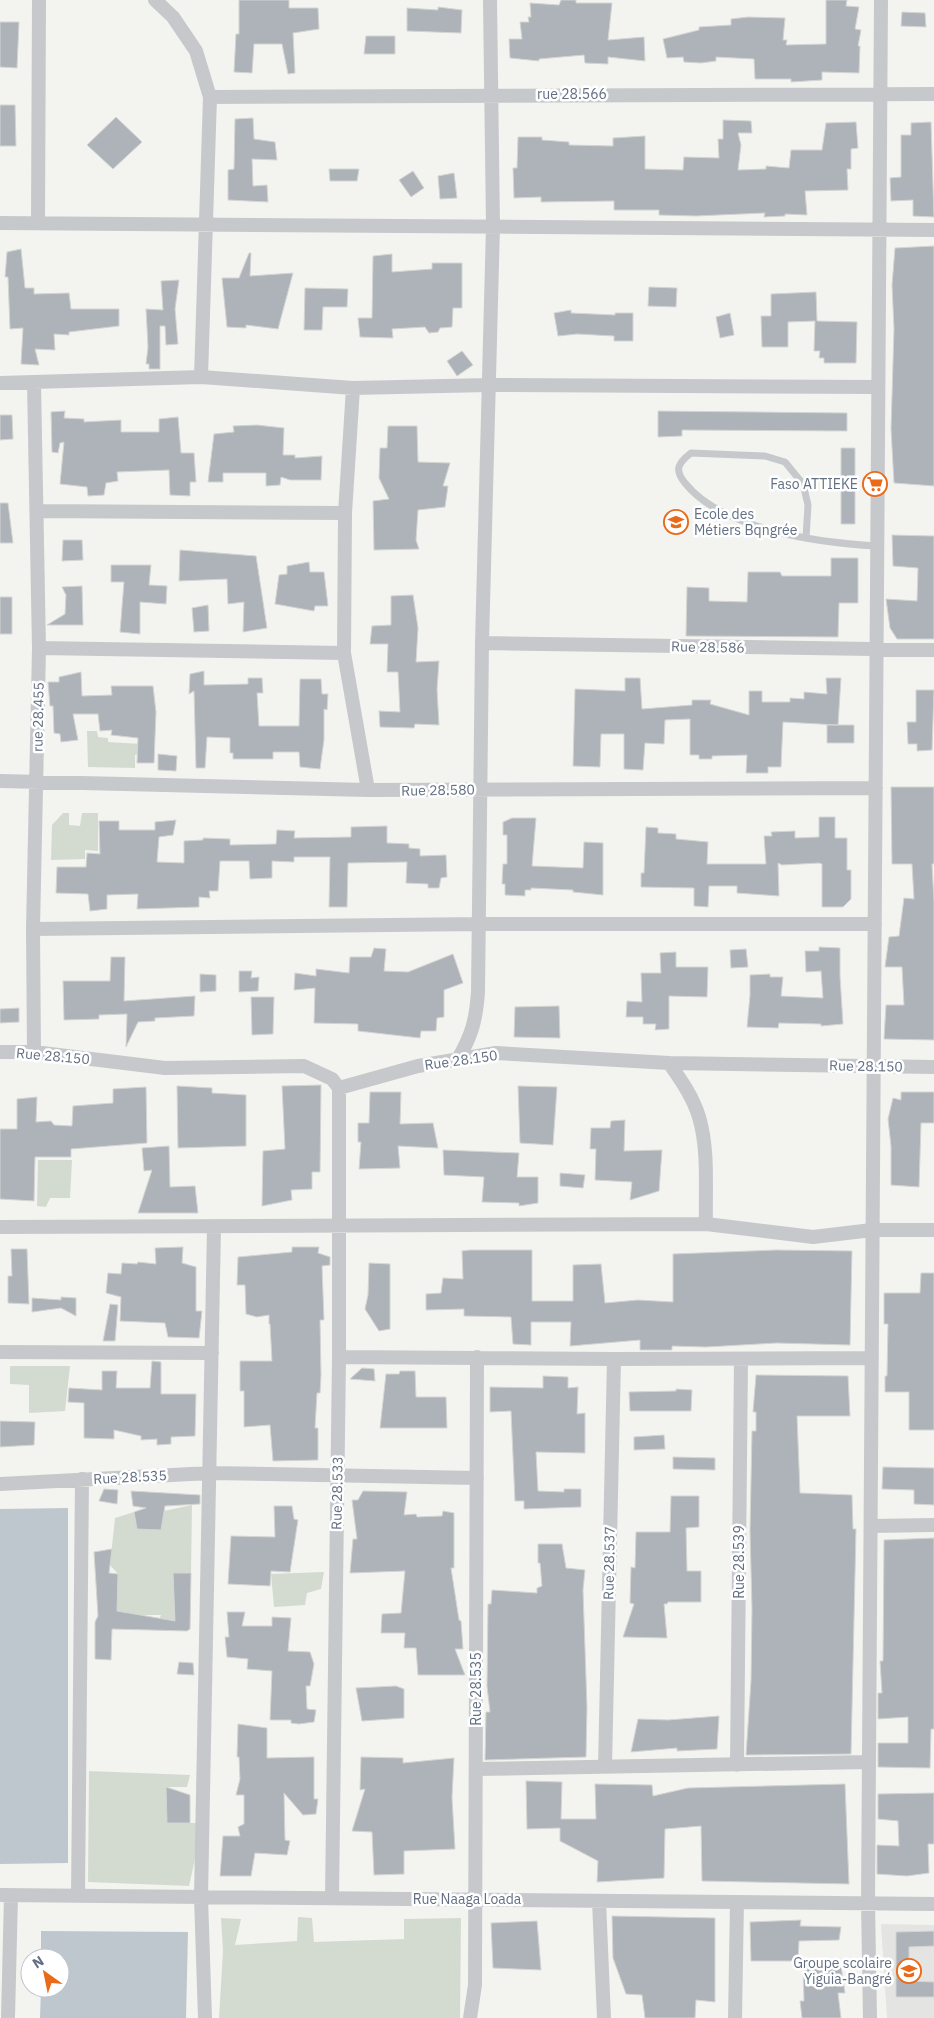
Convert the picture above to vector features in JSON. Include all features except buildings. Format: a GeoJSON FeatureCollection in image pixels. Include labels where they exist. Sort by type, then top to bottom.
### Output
{"type":"FeatureCollection","features":[{"type":"Feature","properties":{"kind":"street"},"geometry":{"type":"LineString","coordinates":[[38,222],[39,0]]}},
{"type":"Feature","properties":{"kind":"street"},"geometry":{"type":"LineString","coordinates":[[156,0],[173,17],[196,51],[210,97],[201,377]]}},
{"type":"Feature","properties":{"kind":"street"},"geometry":{"type":"LineString","coordinates":[[458,1059],[476,1019],[480,924],[482,643],[493,226],[490,0]]}},
{"type":"Feature","properties":{"kind":"street"},"geometry":{"type":"LineString","coordinates":[[870,2018],[868,1903],[870,1526],[880,229],[878,94],[881,0]]}},
{"type":"Feature","properties":{"kind":"street","name":"rue 28.566"},"geometry":{"type":"LineString","coordinates":[[210,97],[491,94],[934,94]]}},
{"type":"Feature","properties":{"kind":"street"},"geometry":{"type":"LineString","coordinates":[[0,223],[934,230]]}},
{"type":"Feature","properties":{"kind":"street"},"geometry":{"type":"LineString","coordinates":[[0,383],[201,377],[353,388],[489,385],[878,387]]}},
{"type":"Feature","properties":{"kind":"street","name":"rue 28.455"},"geometry":{"type":"LineString","coordinates":[[34,383],[38,511],[39,648],[38,781],[33,929],[34,1052]]}},
{"type":"Feature","properties":{"kind":"street"},"geometry":{"type":"LineString","coordinates":[[353,388],[345,513],[344,653],[368,790]]}},
{"type":"Feature","properties":{"kind":"street"},"geometry":{"type":"LineString","coordinates":[[38,511],[345,513]]}},
{"type":"Feature","properties":{"kind":"street","name":"Rue 28.586"},"geometry":{"type":"LineString","coordinates":[[482,643],[934,650]]}},
{"type":"Feature","properties":{"kind":"street"},"geometry":{"type":"LineString","coordinates":[[39,648],[344,653]]}},
{"type":"Feature","properties":{"kind":"street","name":"Rue 28.580"},"geometry":{"type":"LineString","coordinates":[[0,781],[368,790],[876,788]]}},
{"type":"Feature","properties":{"kind":"street"},"geometry":{"type":"LineString","coordinates":[[33,929],[480,924],[875,924]]}},
{"type":"Feature","properties":{"kind":"street","name":"Rue 28.150"},"geometry":{"type":"LineString","coordinates":[[0,1052],[34,1052],[165,1068],[304,1066],[332,1079],[339,1088],[418,1066],[496,1053],[669,1063],[934,1067]]}},
{"type":"Feature","properties":{"kind":"street"},"geometry":{"type":"LineString","coordinates":[[669,1063],[687,1088],[699,1117],[704,1158],[706,1224]]}},
{"type":"Feature","properties":{"kind":"street","name":"Rue 28.533"},"geometry":{"type":"LineString","coordinates":[[332,1898],[339,1357],[339,1088]]}},
{"type":"Feature","properties":{"kind":"street"},"geometry":{"type":"LineString","coordinates":[[0,1227],[706,1224],[814,1237],[872,1230],[934,1230]]}},
{"type":"Feature","properties":{"kind":"street"},"geometry":{"type":"LineString","coordinates":[[205,2018],[202,1897],[214,1227]]}},
{"type":"Feature","properties":{"kind":"street"},"geometry":{"type":"LineString","coordinates":[[0,1352],[212,1353]]}},
{"type":"Feature","properties":{"kind":"street","name":"Rue 28.535"},"geometry":{"type":"LineString","coordinates":[[470,2018],[475,1985],[478,1356]]}},
{"type":"Feature","properties":{"kind":"street"},"geometry":{"type":"LineString","coordinates":[[339,1357],[872,1358]]}},
{"type":"Feature","properties":{"kind":"street","name":"Rue 28.537"},"geometry":{"type":"LineString","coordinates":[[605,1767],[614,1359]]}},
{"type":"Feature","properties":{"kind":"street","name":"Rue 28.539"},"geometry":{"type":"LineString","coordinates":[[737,1765],[740,1359]]}},
{"type":"Feature","properties":{"kind":"street","name":"Rue 28.535"},"geometry":{"type":"LineString","coordinates":[[0,1484],[210,1472],[477,1478]]}},
{"type":"Feature","properties":{"kind":"street"},"geometry":{"type":"LineString","coordinates":[[78,1896],[82,1479]]}},
{"type":"Feature","properties":{"kind":"street"},"geometry":{"type":"LineString","coordinates":[[870,1526],[934,1525]]}},
{"type":"Feature","properties":{"kind":"street"},"geometry":{"type":"LineString","coordinates":[[476,1769],[869,1762]]}},
{"type":"Feature","properties":{"kind":"street"},"geometry":{"type":"LineString","coordinates":[[5,1896],[8,2018]]}},
{"type":"Feature","properties":{"kind":"street","name":"Rue Naaga Loada"},"geometry":{"type":"LineString","coordinates":[[5,1896],[934,1904]]}},
{"type":"Feature","properties":{"kind":"street"},"geometry":{"type":"LineString","coordinates":[[599,1901],[604,2018]]}},
{"type":"Feature","properties":{"kind":"street"},"geometry":{"type":"LineString","coordinates":[[735,2018],[737,1902]]}},
{"type":"Feature","properties":{"kind":"lane"},"geometry":{"type":"LineString","coordinates":[[806,538],[808,505],[803,484],[784,462],[765,456],[691,453],[682,460],[678,467],[678,475],[693,494],[707,504],[775,533],[806,538],[877,546]]}},
{"type":"Feature","properties":{"kind":"shaded area"},"geometry":{"type":"Polygon","coordinates":[[[87,731],[97,731],[98,737],[108,738],[108,742],[142,744],[142,754],[135,755],[135,768],[88,767],[87,731]]]}},
{"type":"Feature","properties":{"kind":"shaded area"},"geometry":{"type":"Polygon","coordinates":[[[63,813],[69,813],[69,825],[80,826],[82,813],[98,813],[98,851],[85,850],[85,859],[51,860],[52,825],[63,813]]]}},
{"type":"Feature","properties":{"kind":"shaded area"},"geometry":{"type":"Polygon","coordinates":[[[38,1160],[72,1160],[70,1198],[50,1198],[46,1207],[37,1206],[38,1160]]]}},
{"type":"Feature","properties":{"kind":"shaded area"},"geometry":{"type":"Polygon","coordinates":[[[10,1366],[70,1366],[65,1411],[29,1413],[29,1385],[10,1384],[10,1366]]]}},
{"type":"Feature","properties":{"kind":"shaded area"},"geometry":{"type":"Polygon","coordinates":[[[192,1505],[191,1573],[173,1574],[175,1630],[155,1630],[161,1615],[137,1615],[115,1628],[118,1574],[110,1565],[115,1518],[134,1512],[137,1529],[161,1530],[164,1511],[192,1505]]]}},
{"type":"Feature","properties":{"kind":"shaded area"},"geometry":{"type":"Polygon","coordinates":[[[68,1508],[68,1863],[0,1864],[0,1509],[68,1508]]]}},
{"type":"Feature","properties":{"kind":"shaded area"},"geometry":{"type":"Polygon","coordinates":[[[324,1572],[321,1589],[307,1593],[305,1605],[274,1607],[271,1574],[324,1572]]]}},
{"type":"Feature","properties":{"kind":"shaded area"},"geometry":{"type":"Polygon","coordinates":[[[89,1771],[190,1775],[187,1787],[166,1787],[167,1823],[203,1823],[189,1886],[88,1882],[89,1771]]]}},
{"type":"Feature","properties":{"kind":"shaded area"},"geometry":{"type":"Polygon","coordinates":[[[298,1917],[312,1918],[314,1942],[404,1939],[404,1919],[461,1918],[460,2018],[219,2018],[223,1951],[221,1918],[241,1919],[235,1945],[297,1941],[298,1917]]]}},
{"type":"Feature","properties":{"kind":"shaded area","name":"Groupe scolaire Yiguia-Bangré"},"geometry":{"type":"Polygon","coordinates":[[[881,1924],[934,1925],[934,2018],[887,2018],[881,1924]]]}},
{"type":"Feature","properties":{"kind":"shaded area"},"geometry":{"type":"Polygon","coordinates":[[[41,1931],[188,1932],[186,2018],[40,2018],[41,1998],[70,1998],[70,1948],[41,1948],[41,1931]]]}},
{"type":"Feature","properties":{"kind":"place","name":"Faso ATTIEKE"},"geometry":{"type":"Point","coordinates":[875,484]}},
{"type":"Feature","properties":{"kind":"place","name":"Ecole des Métiers Bqngrée"},"geometry":{"type":"Point","coordinates":[676,522]}},
{"type":"Feature","properties":{"kind":"place","name":"Groupe scolaire Yiguia-Bangré"},"geometry":{"type":"Point","coordinates":[909,1971]}}]}
